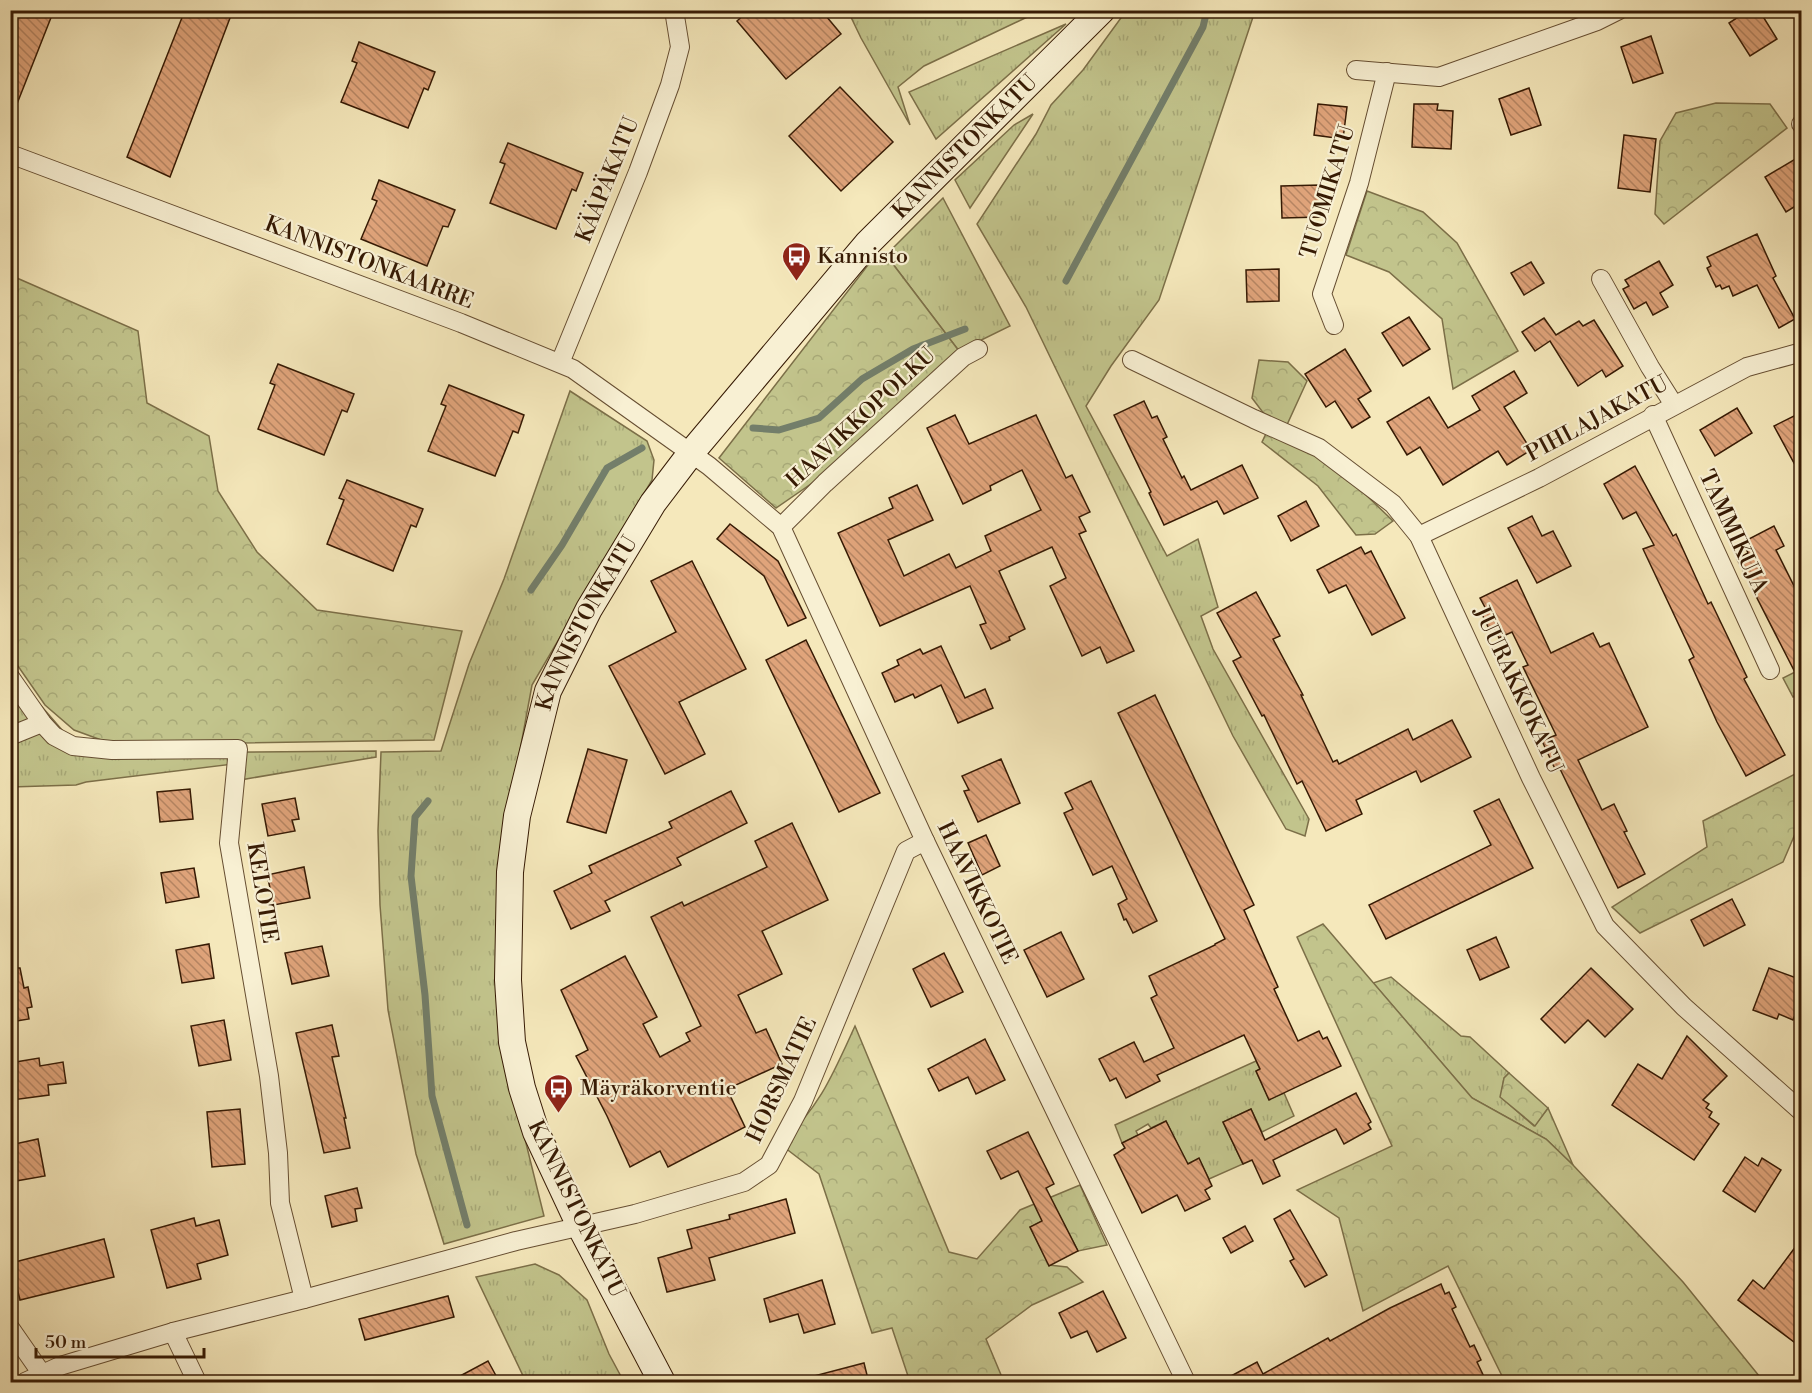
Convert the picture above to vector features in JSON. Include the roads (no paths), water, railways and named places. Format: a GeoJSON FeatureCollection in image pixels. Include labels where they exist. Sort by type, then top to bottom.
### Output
{"type":"FeatureCollection","features":[{"type":"Feature","properties":{"kind":"street","name":"KÄÄPÄKATU"},"geometry":{"type":"LineString","coordinates":[[560,363],[638,172],[670,85],[680,47],[674,10]]}},
{"type":"Feature","properties":{"kind":"street","name":"KANNISTONKATU"},"geometry":{"type":"LineString","coordinates":[[662,1383],[580,1226],[536,1132],[522,1088],[512,1042],[508,980],[510,872],[517,816],[548,691],[594,599],[653,503],[691,453],[867,244],[1102,10]]}},
{"type":"Feature","properties":{"kind":"street"},"geometry":{"type":"LineString","coordinates":[[1356,70],[1439,77],[1598,21],[1619,10]]}},
{"type":"Feature","properties":{"kind":"street","name":"TUOMIKATU"},"geometry":{"type":"LineString","coordinates":[[1334,325],[1322,294],[1359,183],[1387,72]]}},
{"type":"Feature","properties":{"kind":"street","name":"KANNISTONKAARRE"},"geometry":{"type":"LineString","coordinates":[[10,154],[560,363],[573,369],[654,429],[691,453]]}},
{"type":"Feature","properties":{"kind":"street"},"geometry":{"type":"LineString","coordinates":[[1601,279],[1650,368],[1674,405]]}},
{"type":"Feature","properties":{"kind":"street","name":"HAAVIKKOPOLKU"},"geometry":{"type":"LineString","coordinates":[[781,527],[825,483],[946,372],[963,357],[978,349]]}},
{"type":"Feature","properties":{"kind":"street","name":"PIHLAJAKATU"},"geometry":{"type":"LineString","coordinates":[[1419,536],[1539,478],[1653,415],[1747,367],[1802,352]]}},
{"type":"Feature","properties":{"kind":"street","name":"JUURAKKOKATU"},"geometry":{"type":"LineString","coordinates":[[1132,360],[1319,448],[1393,504],[1419,536],[1532,778],[1605,926],[1684,1007],[1802,1112]]}},
{"type":"Feature","properties":{"kind":"street","name":"TAMMIKUJA"},"geometry":{"type":"LineString","coordinates":[[1653,415],[1770,669]]}},
{"type":"Feature","properties":{"kind":"street","name":"HAAVIKKOTIE"},"geometry":{"type":"LineString","coordinates":[[691,453],[781,527],[925,841],[1186,1383]]}},
{"type":"Feature","properties":{"kind":"street","name":"KELOTIE"},"geometry":{"type":"LineString","coordinates":[[10,677],[42,723],[54,736],[73,746],[112,750],[238,749],[229,843],[269,1076],[278,1153],[280,1203],[304,1299]]}},
{"type":"Feature","properties":{"kind":"street"},"geometry":{"type":"LineString","coordinates":[[10,736],[42,723]]}},
{"type":"Feature","properties":{"kind":"street","name":"HORSMATIE"},"geometry":{"type":"LineString","coordinates":[[580,1226],[635,1214],[744,1182],[769,1165],[803,1101],[906,850],[925,841]]}},
{"type":"Feature","properties":{"kind":"street"},"geometry":{"type":"LineString","coordinates":[[25,1383],[60,1366],[172,1332],[580,1226]]}},
{"type":"Feature","properties":{"kind":"street"},"geometry":{"type":"LineString","coordinates":[[10,1329],[42,1374]]}},
{"type":"Feature","properties":{"kind":"street"},"geometry":{"type":"LineString","coordinates":[[172,1332],[197,1383]]}},
{"type":"Feature","properties":{"kind":"waterway"},"geometry":{"type":"LineString","coordinates":[[1066,281],[1203,27],[1207,10]]}},
{"type":"Feature","properties":{"kind":"waterway"},"geometry":{"type":"LineString","coordinates":[[753,428],[779,430],[819,418],[862,379],[913,349],[965,329]]}},
{"type":"Feature","properties":{"kind":"waterway"},"geometry":{"type":"LineString","coordinates":[[531,590],[562,545],[607,468],[642,448]]}},
{"type":"Feature","properties":{"kind":"waterway"},"geometry":{"type":"LineString","coordinates":[[428,801],[415,817],[411,876],[425,995],[432,1096],[467,1225]]}},
{"type":"Feature","properties":{"kind":"place","name":"Kannisto"},"geometry":{"type":"Point","coordinates":[796,282]}},
{"type":"Feature","properties":{"kind":"place","name":"Mäyräkorventie"},"geometry":{"type":"Point","coordinates":[559,1114]}}]}
